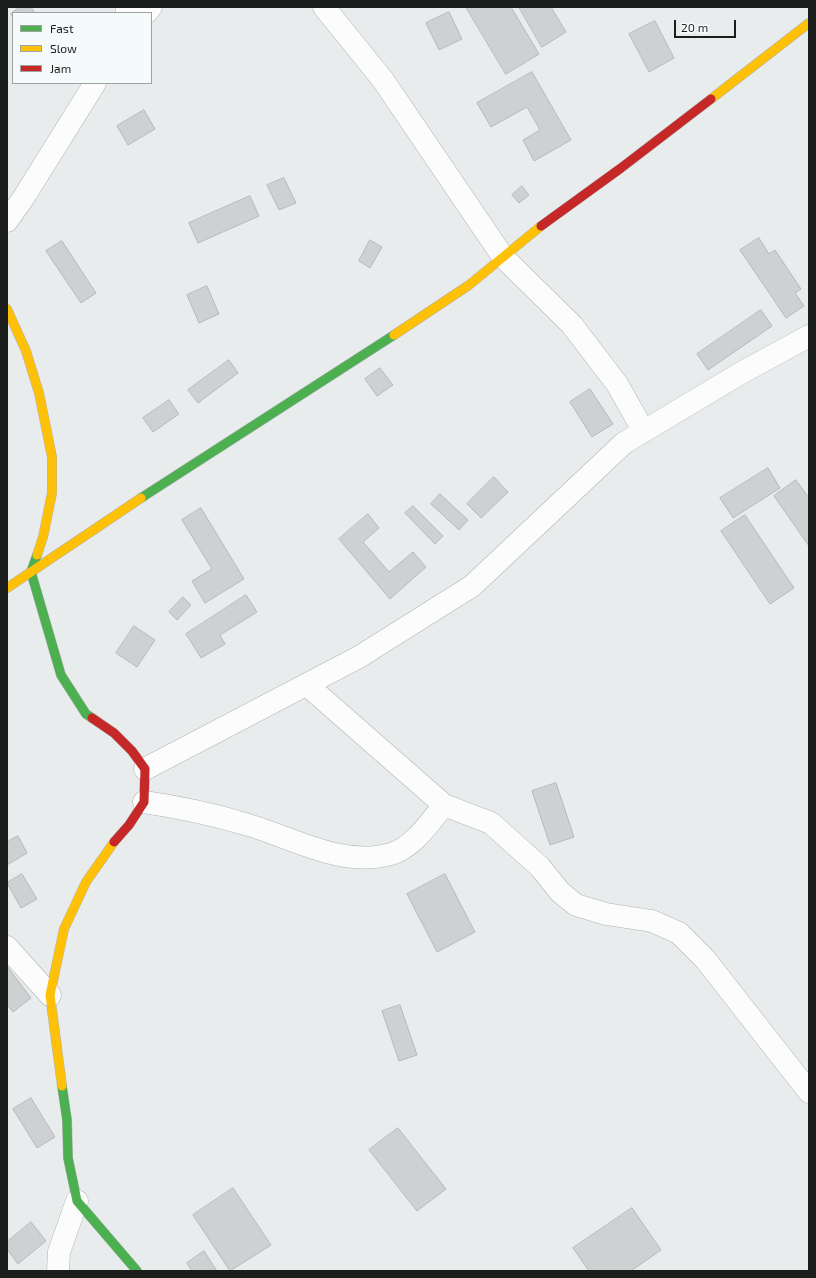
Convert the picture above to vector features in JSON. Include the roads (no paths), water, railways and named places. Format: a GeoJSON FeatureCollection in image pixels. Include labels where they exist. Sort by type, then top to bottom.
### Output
{"type":"FeatureCollection","features":[{"type":"Feature","properties":{"kind":"street"},"geometry":{"type":"LineString","coordinates":[[324,7],[383,80],[503,257],[572,325],[617,384],[643,430]]}},
{"type":"Feature","properties":{"kind":"street"},"geometry":{"type":"LineString","coordinates":[[7,588],[163,483],[341,370],[463,289],[546,222],[621,168],[809,23]]}},
{"type":"Feature","properties":{"kind":"street"},"geometry":{"type":"LineString","coordinates":[[7,221],[24,197],[94,84]]}},
{"type":"Feature","properties":{"kind":"street"},"geometry":{"type":"LineString","coordinates":[[7,309],[26,351],[39,393],[52,457],[52,493],[43,537],[31,572],[61,675],[86,714],[114,733],[132,751],[145,769],[144,802],[129,825],[107,850],[86,882],[64,929],[50,995],[67,1120],[68,1158],[77,1201],[137,1271]]}},
{"type":"Feature","properties":{"kind":"street"},"geometry":{"type":"LineString","coordinates":[[145,769],[359,658],[472,586],[607,458],[643,430],[809,336]]}},
{"type":"Feature","properties":{"kind":"street"},"geometry":{"type":"LineString","coordinates":[[307,684],[444,805],[490,823],[540,867],[560,892],[576,905],[606,914],[652,921],[678,933],[705,959],[809,1092]]}},
{"type":"Feature","properties":{"kind":"street"},"geometry":{"type":"LineString","coordinates":[[144,802],[185,808],[246,824],[337,855],[364,858],[392,854],[412,843],[444,805]]}},
{"type":"Feature","properties":{"kind":"street"},"geometry":{"type":"LineString","coordinates":[[7,947],[50,995]]}},
{"type":"Feature","properties":{"kind":"street"},"geometry":{"type":"LineString","coordinates":[[58,1271],[59,1252],[77,1201]]}}]}
